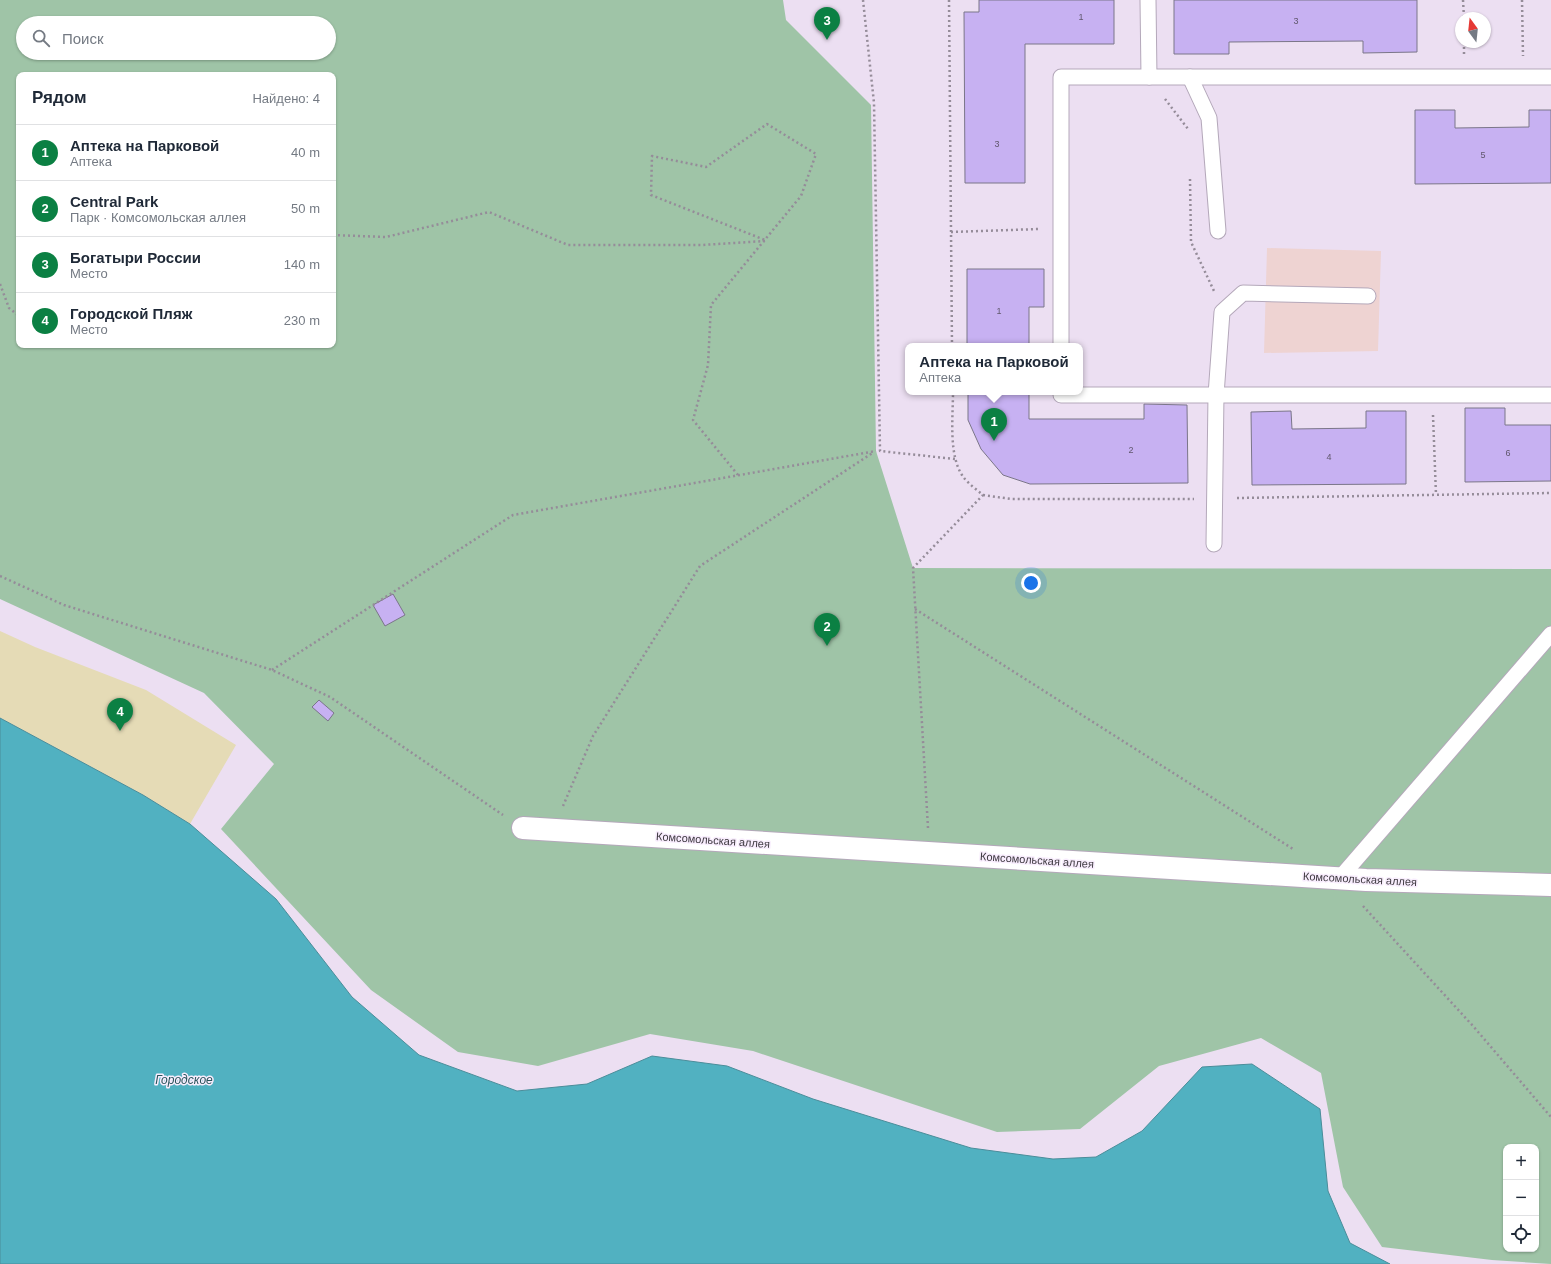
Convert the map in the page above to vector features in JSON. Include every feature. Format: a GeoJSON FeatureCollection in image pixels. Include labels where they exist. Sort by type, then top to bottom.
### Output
{"type":"FeatureCollection","features":[{"type":"Feature","properties":{"kind":"street","name":"Комсомольская аллея"},"geometry":{"type":"LineString","coordinates":[[523,828],[1339,879],[1551,885]]}},
{"type":"Feature","properties":{"kind":"lane"},"geometry":{"type":"LineString","coordinates":[[1148,0],[1149,77]]}},
{"type":"Feature","properties":{"kind":"lane"},"geometry":{"type":"LineString","coordinates":[[1061,343],[1061,77],[1551,77]]}},
{"type":"Feature","properties":{"kind":"lane"},"geometry":{"type":"LineString","coordinates":[[1190,77],[1209,118],[1218,231]]}},
{"type":"Feature","properties":{"kind":"lane"},"geometry":{"type":"LineString","coordinates":[[1214,544],[1216,395],[1222,312],[1243,293],[1368,296]]}},
{"type":"Feature","properties":{"kind":"lane"},"geometry":{"type":"LineString","coordinates":[[1061,395],[1551,395]]}},
{"type":"Feature","properties":{"kind":"lane"},"geometry":{"type":"LineString","coordinates":[[1339,879],[1551,634]]}},
{"type":"Feature","properties":{"kind":"path"},"geometry":{"type":"LineString","coordinates":[[863,0],[874,104],[880,451],[955,458]]}},
{"type":"Feature","properties":{"kind":"path"},"geometry":{"type":"LineString","coordinates":[[949,0],[952,343]]}},
{"type":"Feature","properties":{"kind":"path"},"geometry":{"type":"LineString","coordinates":[[1464,0],[1464,12]]}},
{"type":"Feature","properties":{"kind":"path"},"geometry":{"type":"LineString","coordinates":[[1522,0],[1523,77]]}},
{"type":"Feature","properties":{"kind":"path"},"geometry":{"type":"LineString","coordinates":[[1149,77],[1189,131]]}},
{"type":"Feature","properties":{"kind":"path"},"geometry":{"type":"LineString","coordinates":[[738,475],[693,420],[708,365],[711,306],[765,240],[801,196],[816,154],[767,124],[706,167],[652,156],[651,195],[765,240]]}},
{"type":"Feature","properties":{"kind":"path"},"geometry":{"type":"LineString","coordinates":[[1190,178],[1192,242],[1210,280],[1222,312]]}},
{"type":"Feature","properties":{"kind":"path"},"geometry":{"type":"LineString","coordinates":[[336,235],[386,237],[490,212],[568,245],[702,245],[765,240]]}},
{"type":"Feature","properties":{"kind":"path"},"geometry":{"type":"LineString","coordinates":[[951,232],[1061,228]]}},
{"type":"Feature","properties":{"kind":"path"},"geometry":{"type":"LineString","coordinates":[[0,284],[9,308],[16,314]]}},
{"type":"Feature","properties":{"kind":"path"},"geometry":{"type":"LineString","coordinates":[[953,395],[955,458],[957,467],[964,479],[983,495],[1011,499],[1026,499],[1551,493]]}},
{"type":"Feature","properties":{"kind":"path"},"geometry":{"type":"LineString","coordinates":[[1433,396],[1436,495]]}},
{"type":"Feature","properties":{"kind":"path"},"geometry":{"type":"LineString","coordinates":[[272,670],[513,515],[876,451],[700,566],[593,736],[553,830]]}},
{"type":"Feature","properties":{"kind":"path"},"geometry":{"type":"LineString","coordinates":[[929,853],[913,568],[983,495]]}},
{"type":"Feature","properties":{"kind":"path"},"geometry":{"type":"LineString","coordinates":[[0,576],[64,605],[272,670],[330,697],[523,828]]}},
{"type":"Feature","properties":{"kind":"path"},"geometry":{"type":"LineString","coordinates":[[915,609],[1298,853]]}},
{"type":"Feature","properties":{"kind":"path"},"geometry":{"type":"LineString","coordinates":[[1339,879],[1473,1026],[1551,1117]]}},
{"type":"Feature","properties":{"kind":"shaded area"},"geometry":{"type":"Polygon","coordinates":[[[1267,248],[1381,251],[1378,351],[1264,353],[1267,248]]]}},
{"type":"Feature","properties":{"kind":"green space"},"geometry":{"type":"Polygon","coordinates":[[[0,0],[783,0],[786,20],[871,105],[876,451],[913,568],[1551,569],[1551,1264],[1492,1260],[1382,1247],[1343,1187],[1321,1073],[1261,1038],[1159,1066],[1080,1129],[997,1132],[753,1051],[650,1034],[538,1066],[458,1052],[371,990],[221,829],[274,764],[204,693],[0,599],[0,0]]]}},
{"type":"Feature","properties":{"kind":"sand"},"geometry":{"type":"Polygon","coordinates":[[[0,631],[35,647],[146,690],[236,745],[190,824],[143,795],[0,718],[0,631]]]}},
{"type":"Feature","properties":{"kind":"water","name":"Городское"},"geometry":{"type":"Polygon","coordinates":[[[0,718],[143,795],[190,824],[276,899],[352,997],[419,1055],[517,1091],[587,1084],[652,1056],[727,1066],[813,1099],[971,1148],[1053,1159],[1096,1157],[1142,1131],[1202,1067],[1252,1064],[1320,1109],[1328,1191],[1350,1243],[1390,1264],[0,1264],[0,718]]]}},
{"type":"Feature","properties":{"kind":"building"},"geometry":{"type":"Polygon","coordinates":[[[979,0],[1114,0],[1114,44],[1025,44],[1025,183],[965,183],[964,12],[979,12],[979,0]]]}},
{"type":"Feature","properties":{"kind":"building"},"geometry":{"type":"Polygon","coordinates":[[[1174,0],[1417,0],[1417,52],[1363,53],[1363,41],[1229,42],[1229,54],[1174,54],[1174,0]]]}},
{"type":"Feature","properties":{"kind":"building"},"geometry":{"type":"Polygon","coordinates":[[[1415,110],[1455,110],[1455,128],[1529,127],[1529,110],[1551,110],[1551,183],[1415,184],[1415,110]]]}},
{"type":"Feature","properties":{"kind":"building"},"geometry":{"type":"Polygon","coordinates":[[[967,269],[1044,269],[1044,307],[1029,307],[1029,343],[967,343],[967,269]]]}},
{"type":"Feature","properties":{"kind":"building"},"geometry":{"type":"Polygon","coordinates":[[[968,395],[1029,395],[1029,419],[1144,419],[1144,404],[1187,405],[1188,483],[1030,484],[1003,475],[981,449],[968,420],[968,395]]]}},
{"type":"Feature","properties":{"kind":"building"},"geometry":{"type":"Polygon","coordinates":[[[1465,408],[1505,408],[1505,425],[1551,425],[1551,481],[1465,482],[1465,408]]]}},
{"type":"Feature","properties":{"kind":"building"},"geometry":{"type":"Polygon","coordinates":[[[1291,411],[1292,429],[1366,428],[1366,411],[1406,411],[1406,484],[1252,485],[1251,412],[1291,411]]]}},
{"type":"Feature","properties":{"kind":"building"},"geometry":{"type":"Polygon","coordinates":[[[393,594],[405,615],[385,626],[373,605],[393,594]]]}},
{"type":"Feature","properties":{"kind":"building"},"geometry":{"type":"Polygon","coordinates":[[[319,700],[334,713],[328,721],[312,707],[319,700]]]}},
{"type":"Feature","properties":{"kind":"place","name":"Богатыри России"},"geometry":{"type":"Point","coordinates":[827,40]}},
{"type":"Feature","properties":{"kind":"place","name":"Аптека на Парковой"},"geometry":{"type":"Point","coordinates":[994,441]}},
{"type":"Feature","properties":{"kind":"place","name":"Central Park"},"geometry":{"type":"Point","coordinates":[827,646]}},
{"type":"Feature","properties":{"kind":"place","name":"Городской Пляж"},"geometry":{"type":"Point","coordinates":[120,731]}}]}
